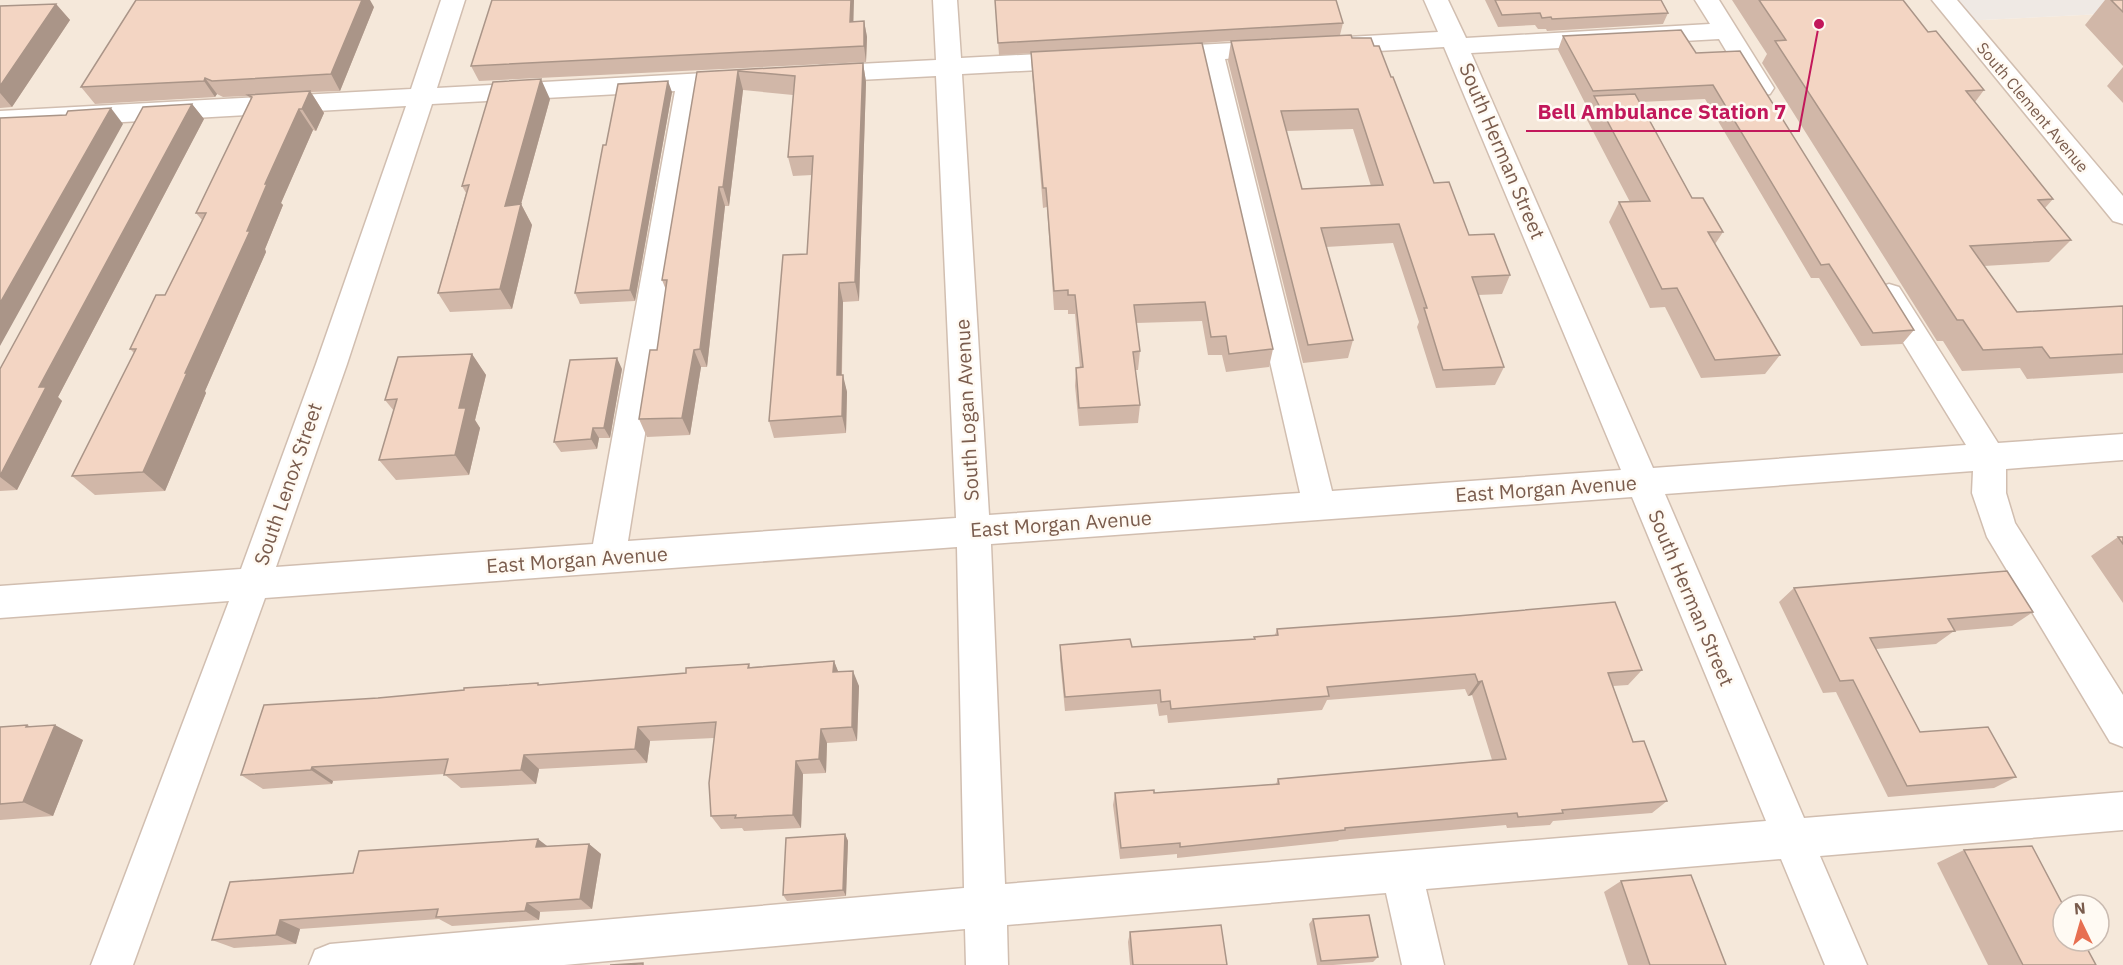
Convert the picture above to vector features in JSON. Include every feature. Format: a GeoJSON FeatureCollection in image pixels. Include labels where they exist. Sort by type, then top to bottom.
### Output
{"type":"FeatureCollection","features":[{"type":"Feature","properties":{"kind":"street","name":"South Lenox Street"},"geometry":{"type":"LineString","coordinates":[[112,965],[253,583],[422,97],[453,0]]}},
{"type":"Feature","properties":{"kind":"street","name":"South Logan Avenue"},"geometry":{"type":"LineString","coordinates":[[945,0],[973,530],[987,965]]}},
{"type":"Feature","properties":{"kind":"street","name":"South Herman Street"},"geometry":{"type":"LineString","coordinates":[[1436,0],[1643,482],[1846,965]]}},
{"type":"Feature","properties":{"kind":"street"},"geometry":{"type":"LineString","coordinates":[[1707,0],[1776,111]]}},
{"type":"Feature","properties":{"kind":"street","name":"South Clement Avenue"},"geometry":{"type":"LineString","coordinates":[[1944,0],[2123,214]]}},
{"type":"Feature","properties":{"kind":"street"},"geometry":{"type":"LineString","coordinates":[[1140,56],[1726,32]]}},
{"type":"Feature","properties":{"kind":"street"},"geometry":{"type":"LineString","coordinates":[[1211,52],[1319,505]]}},
{"type":"Feature","properties":{"kind":"street"},"geometry":{"type":"LineString","coordinates":[[795,76],[1105,58]]}},
{"type":"Feature","properties":{"kind":"street"},"geometry":{"type":"LineString","coordinates":[[0,120],[760,78]]}},
{"type":"Feature","properties":{"kind":"street"},"geometry":{"type":"LineString","coordinates":[[608,558],[689,82]]}},
{"type":"Feature","properties":{"kind":"street"},"geometry":{"type":"LineString","coordinates":[[129,142],[146,111]]}},
{"type":"Feature","properties":{"kind":"street"},"geometry":{"type":"LineString","coordinates":[[1874,271],[1990,457],[1989,494],[1999,527],[2123,729]]}},
{"type":"Feature","properties":{"kind":"street","name":"East Morgan Avenue"},"geometry":{"type":"LineString","coordinates":[[0,602],[2123,447]]}},
{"type":"Feature","properties":{"kind":"street"},"geometry":{"type":"LineString","coordinates":[[330,965],[536,956],[986,906],[2123,812]]}},
{"type":"Feature","properties":{"kind":"street"},"geometry":{"type":"LineString","coordinates":[[1401,871],[1423,965]]}},
{"type":"Feature","properties":{"kind":"shaded area"},"geometry":{"type":"Polygon","coordinates":[[[0,0],[1938,0],[1961,21],[2123,13],[2123,965],[0,965],[0,0]]]}},
{"type":"Feature","properties":{"kind":"shaded area"},"geometry":{"type":"Polygon","coordinates":[[[1944,0],[2123,0],[2123,13],[1961,21],[1944,0]]]}},
{"type":"Feature","properties":{"kind":"building"},"geometry":{"type":"Polygon","coordinates":[[[136,0],[362,0],[331,74],[212,81],[205,78],[204,81],[81,87],[136,0]]]}},
{"type":"Feature","properties":{"kind":"building"},"geometry":{"type":"Polygon","coordinates":[[[492,0],[851,0],[850,22],[864,21],[864,46],[471,66],[492,0]]]}},
{"type":"Feature","properties":{"kind":"building"},"geometry":{"type":"Polygon","coordinates":[[[995,0],[1336,0],[1343,23],[998,43],[995,0]]]}},
{"type":"Feature","properties":{"kind":"building"},"geometry":{"type":"Polygon","coordinates":[[[1495,0],[1661,0],[1668,13],[1552,19],[1551,17],[1542,18],[1540,13],[1502,15],[1495,0]]]}},
{"type":"Feature","properties":{"kind":"building"},"geometry":{"type":"Polygon","coordinates":[[[1759,0],[1903,0],[1928,32],[1936,31],[1984,90],[1966,91],[2053,199],[2038,200],[2071,240],[1970,246],[2017,312],[2123,306],[2123,354],[2050,358],[2042,347],[1983,350],[1963,320],[1957,320],[1775,41],[1786,40],[1759,0]]]}},
{"type":"Feature","properties":{"kind":"building"},"geometry":{"type":"Polygon","coordinates":[[[2111,0],[2123,0],[2123,12],[2111,0]]]}},
{"type":"Feature","properties":{"kind":"building"},"geometry":{"type":"Polygon","coordinates":[[[56,4],[0,86],[0,6],[56,4]]]}},
{"type":"Feature","properties":{"kind":"building"},"geometry":{"type":"Polygon","coordinates":[[[1681,30],[1696,53],[1740,51],[1914,330],[1873,333],[1829,264],[1821,265],[1713,85],[1593,91],[1563,36],[1681,30]]]}},
{"type":"Feature","properties":{"kind":"building"},"geometry":{"type":"Polygon","coordinates":[[[1351,35],[1352,38],[1371,38],[1374,46],[1379,46],[1434,183],[1449,182],[1469,235],[1494,234],[1510,275],[1472,277],[1504,367],[1443,370],[1424,308],[1427,308],[1399,224],[1321,228],[1353,340],[1308,345],[1231,41],[1351,35]],[[1358,109],[1281,111],[1302,189],[1383,185],[1358,109]]]}},
{"type":"Feature","properties":{"kind":"building"},"geometry":{"type":"Polygon","coordinates":[[[1202,43],[1273,349],[1229,354],[1226,336],[1211,337],[1205,302],[1134,305],[1140,351],[1133,352],[1140,405],[1079,408],[1076,368],[1083,367],[1075,295],[1068,295],[1068,290],[1054,291],[1046,188],[1043,188],[1031,52],[1202,43]]]}},
{"type":"Feature","properties":{"kind":"building"},"geometry":{"type":"Polygon","coordinates":[[[863,63],[855,282],[839,283],[837,375],[843,375],[842,416],[769,421],[783,255],[807,254],[813,156],[788,157],[795,76],[738,71],[723,187],[719,187],[700,349],[694,350],[682,418],[639,419],[650,350],[657,350],[667,280],[662,280],[697,72],[863,63]]]}},
{"type":"Feature","properties":{"kind":"building"},"geometry":{"type":"Polygon","coordinates":[[[541,79],[505,206],[521,204],[500,289],[438,293],[469,185],[462,186],[493,82],[541,79]]]}},
{"type":"Feature","properties":{"kind":"building"},"geometry":{"type":"Polygon","coordinates":[[[668,81],[630,290],[575,293],[603,145],[606,145],[618,84],[668,81]]]}},
{"type":"Feature","properties":{"kind":"building"},"geometry":{"type":"Polygon","coordinates":[[[310,91],[302,109],[299,109],[265,184],[267,184],[247,231],[250,231],[143,472],[72,476],[136,349],[130,349],[156,295],[165,295],[206,213],[196,213],[252,97],[248,95],[310,91]]]}},
{"type":"Feature","properties":{"kind":"building"},"geometry":{"type":"Polygon","coordinates":[[[1635,94],[1692,198],[1703,198],[1723,232],[1708,232],[1780,355],[1715,360],[1677,288],[1662,289],[1619,202],[1650,201],[1594,96],[1635,94]]]}},
{"type":"Feature","properties":{"kind":"building"},"geometry":{"type":"Polygon","coordinates":[[[192,104],[39,387],[46,387],[0,476],[0,369],[143,107],[192,104]]]}},
{"type":"Feature","properties":{"kind":"building"},"geometry":{"type":"Polygon","coordinates":[[[111,108],[0,303],[0,118],[66,115],[68,111],[111,108]]]}},
{"type":"Feature","properties":{"kind":"building"},"geometry":{"type":"Polygon","coordinates":[[[472,354],[459,408],[466,408],[455,455],[379,460],[397,399],[385,400],[398,357],[472,354]]]}},
{"type":"Feature","properties":{"kind":"building"},"geometry":{"type":"Polygon","coordinates":[[[617,358],[604,428],[593,428],[591,439],[554,442],[570,360],[617,358]]]}},
{"type":"Feature","properties":{"kind":"building"},"geometry":{"type":"Polygon","coordinates":[[[2007,571],[2033,612],[1948,619],[1955,631],[1870,638],[1920,732],[1988,727],[2016,777],[1907,786],[1853,680],[1840,681],[1794,588],[2007,571]]]}},
{"type":"Feature","properties":{"kind":"building"},"geometry":{"type":"Polygon","coordinates":[[[1615,602],[1642,670],[1608,673],[1633,742],[1644,741],[1667,801],[1562,810],[1563,813],[1518,817],[1517,813],[1345,828],[1345,830],[1180,847],[1180,843],[1121,848],[1115,793],[1154,790],[1154,793],[1279,784],[1278,779],[1506,759],[1482,681],[1478,682],[1475,674],[1327,687],[1329,696],[1171,709],[1170,701],[1161,702],[1160,690],[1065,697],[1060,645],[1130,639],[1132,647],[1255,639],[1254,637],[1278,635],[1277,629],[1615,602]]]}},
{"type":"Feature","properties":{"kind":"building"},"geometry":{"type":"Polygon","coordinates":[[[834,661],[833,672],[853,671],[852,727],[821,729],[819,759],[796,761],[793,815],[735,818],[736,815],[711,816],[709,783],[716,722],[638,727],[635,749],[524,755],[521,770],[444,775],[448,759],[312,767],[311,770],[241,775],[264,705],[378,698],[464,690],[464,688],[538,683],[538,685],[686,673],[686,668],[749,664],[748,668],[834,661]]]}},
{"type":"Feature","properties":{"kind":"building"},"geometry":{"type":"Polygon","coordinates":[[[27,725],[26,727],[55,725],[23,802],[0,804],[0,727],[27,725]]]}},
{"type":"Feature","properties":{"kind":"building"},"geometry":{"type":"Polygon","coordinates":[[[845,834],[843,890],[783,895],[786,838],[845,834]]]}},
{"type":"Feature","properties":{"kind":"building"},"geometry":{"type":"Polygon","coordinates":[[[538,839],[536,847],[589,844],[580,899],[527,903],[525,911],[436,917],[438,909],[280,920],[276,935],[212,940],[230,882],[353,873],[359,851],[538,839]]]}},
{"type":"Feature","properties":{"kind":"building"},"geometry":{"type":"Polygon","coordinates":[[[2032,846],[2057,893],[2051,893],[2051,953],[2090,953],[2096,965],[2023,965],[1964,850],[2032,846]]]}},
{"type":"Feature","properties":{"kind":"building"},"geometry":{"type":"Polygon","coordinates":[[[1691,875],[1726,965],[1650,965],[1621,881],[1691,875]]]}},
{"type":"Feature","properties":{"kind":"building"},"geometry":{"type":"Polygon","coordinates":[[[1369,915],[1378,957],[1321,961],[1313,919],[1369,915]]]}},
{"type":"Feature","properties":{"kind":"building"},"geometry":{"type":"Polygon","coordinates":[[[1221,925],[1227,965],[1133,965],[1130,932],[1221,925]]]}},
{"type":"Feature","properties":{"kind":"building"},"geometry":{"type":"Polygon","coordinates":[[[643,963],[643,965],[610,965],[643,963]]]}},
{"type":"Feature","properties":{"kind":"place","name":"Bell Ambulance Station 7"},"geometry":{"type":"Point","coordinates":[1819,24]}}]}
